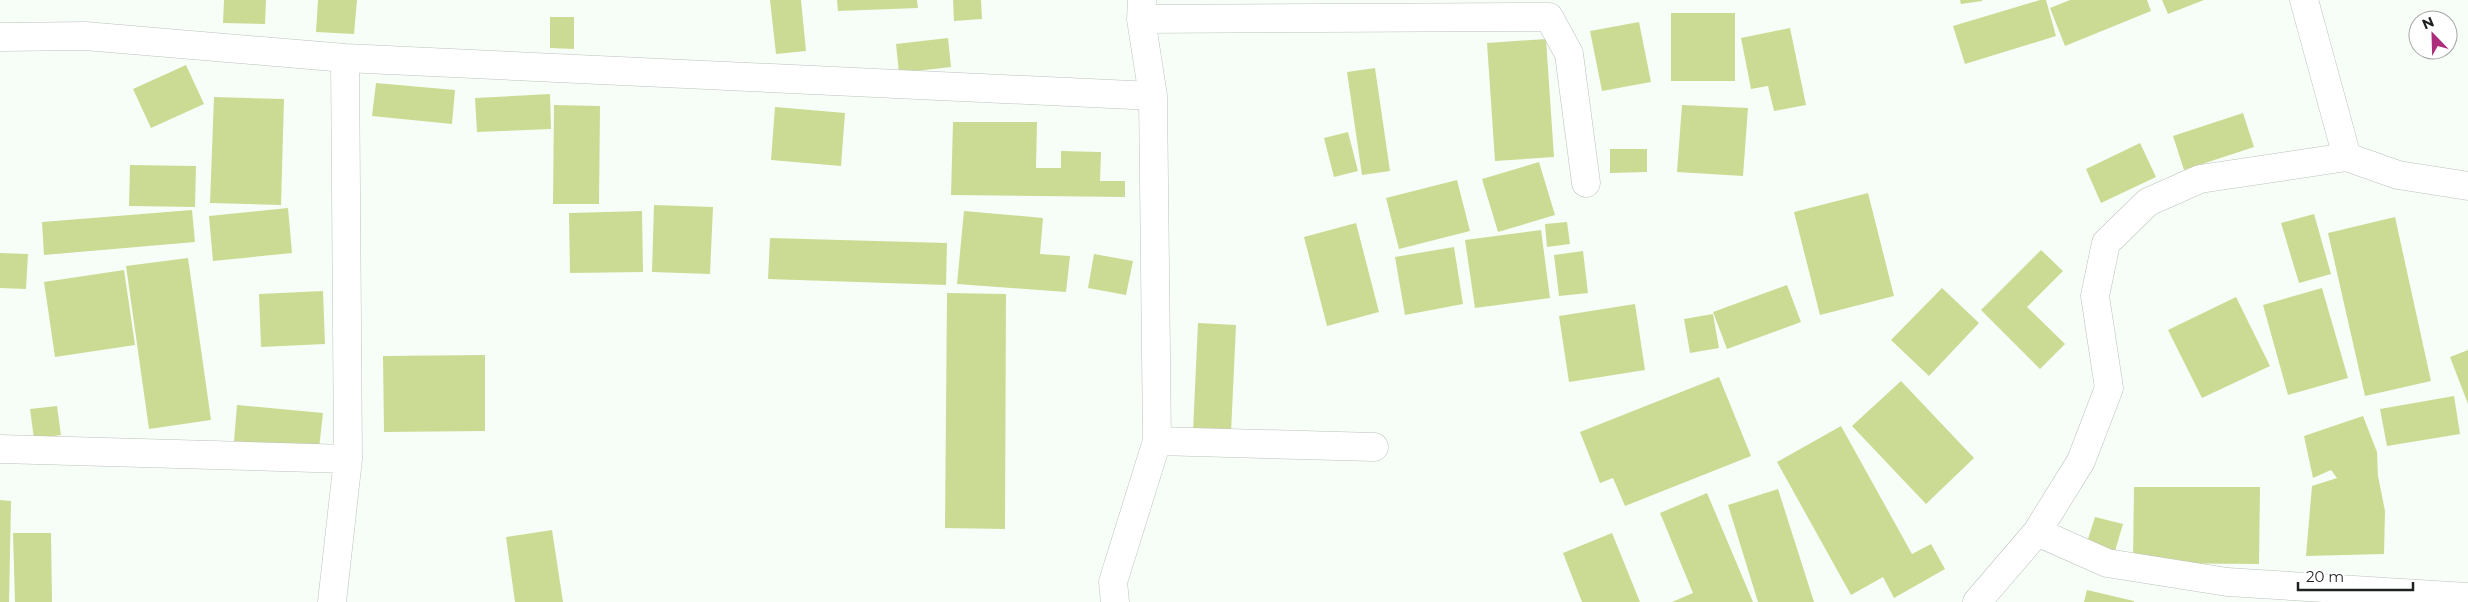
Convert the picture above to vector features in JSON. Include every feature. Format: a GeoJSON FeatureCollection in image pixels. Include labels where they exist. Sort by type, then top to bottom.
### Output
{"type":"FeatureCollection","features":[{"type":"Feature","properties":{"kind":"street"},"geometry":{"type":"LineString","coordinates":[[2304,0],[2347,157]]}},
{"type":"Feature","properties":{"kind":"street"},"geometry":{"type":"LineString","coordinates":[[1115,602],[1113,582],[1157,441],[1153,96],[1142,9],[1549,17],[1569,54],[1586,183]]}},
{"type":"Feature","properties":{"kind":"street"},"geometry":{"type":"LineString","coordinates":[[0,37],[85,36],[345,58],[1153,96]]}},
{"type":"Feature","properties":{"kind":"street"},"geometry":{"type":"LineString","coordinates":[[332,602],[348,458],[345,58]]}},
{"type":"Feature","properties":{"kind":"street"},"geometry":{"type":"LineString","coordinates":[[1977,602],[2037,532],[2081,461],[2108,388],[2095,296],[2106,243],[2148,202],[2200,179],[2347,157],[2398,175],[2468,186]]}},
{"type":"Feature","properties":{"kind":"street"},"geometry":{"type":"LineString","coordinates":[[1157,441],[1374,447]]}},
{"type":"Feature","properties":{"kind":"street"},"geometry":{"type":"LineString","coordinates":[[0,449],[348,458]]}},
{"type":"Feature","properties":{"kind":"street"},"geometry":{"type":"LineString","coordinates":[[2037,532],[2107,563],[2227,582],[2468,597]]}},
{"type":"Feature","properties":{"kind":"building"},"geometry":{"type":"Polygon","coordinates":[[[224,0],[266,0],[265,24],[223,23],[224,0]]]}},
{"type":"Feature","properties":{"kind":"building"},"geometry":{"type":"Polygon","coordinates":[[[318,0],[357,0],[354,34],[316,32],[318,0]]]}},
{"type":"Feature","properties":{"kind":"building"},"geometry":{"type":"Polygon","coordinates":[[[770,0],[801,0],[806,51],[776,54],[770,0]]]}},
{"type":"Feature","properties":{"kind":"building"},"geometry":{"type":"Polygon","coordinates":[[[837,0],[917,0],[918,8],[838,11],[837,0]]]}},
{"type":"Feature","properties":{"kind":"building"},"geometry":{"type":"Polygon","coordinates":[[[953,0],[981,0],[982,19],[954,21],[953,0]]]}},
{"type":"Feature","properties":{"kind":"building"},"geometry":{"type":"Polygon","coordinates":[[[1960,0],[1982,0],[1982,1],[1961,4],[1960,0]]]}},
{"type":"Feature","properties":{"kind":"building"},"geometry":{"type":"Polygon","coordinates":[[[2040,0],[2046,0],[2056,36],[1965,64],[1953,26],[2040,0]]]}},
{"type":"Feature","properties":{"kind":"building"},"geometry":{"type":"Polygon","coordinates":[[[2070,0],[2147,0],[2151,11],[2065,46],[2050,8],[2070,0]]]}},
{"type":"Feature","properties":{"kind":"building"},"geometry":{"type":"Polygon","coordinates":[[[2162,0],[2204,0],[2168,14],[2162,0]]]}},
{"type":"Feature","properties":{"kind":"building"},"geometry":{"type":"Polygon","coordinates":[[[1671,13],[1735,13],[1735,81],[1671,81],[1671,13]]]}},
{"type":"Feature","properties":{"kind":"building"},"geometry":{"type":"Polygon","coordinates":[[[550,17],[574,17],[574,49],[550,48],[550,17]]]}},
{"type":"Feature","properties":{"kind":"building"},"geometry":{"type":"Polygon","coordinates":[[[1639,22],[1651,82],[1602,91],[1590,31],[1639,22]]]}},
{"type":"Feature","properties":{"kind":"building"},"geometry":{"type":"Polygon","coordinates":[[[1790,28],[1806,105],[1774,111],[1768,86],[1751,89],[1741,38],[1790,28]]]}},
{"type":"Feature","properties":{"kind":"building"},"geometry":{"type":"Polygon","coordinates":[[[948,38],[951,67],[899,73],[896,44],[948,38]]]}},
{"type":"Feature","properties":{"kind":"building"},"geometry":{"type":"Polygon","coordinates":[[[1546,39],[1554,157],[1495,161],[1487,43],[1546,39]]]}},
{"type":"Feature","properties":{"kind":"building"},"geometry":{"type":"Polygon","coordinates":[[[186,65],[204,104],[151,128],[133,89],[186,65]]]}},
{"type":"Feature","properties":{"kind":"building"},"geometry":{"type":"Polygon","coordinates":[[[1375,68],[1390,171],[1362,175],[1347,72],[1375,68]]]}},
{"type":"Feature","properties":{"kind":"building"},"geometry":{"type":"Polygon","coordinates":[[[376,83],[455,90],[452,124],[372,116],[376,83]]]}},
{"type":"Feature","properties":{"kind":"building"},"geometry":{"type":"Polygon","coordinates":[[[550,94],[551,129],[477,132],[475,98],[550,94]]]}},
{"type":"Feature","properties":{"kind":"building"},"geometry":{"type":"Polygon","coordinates":[[[214,97],[284,99],[281,205],[210,203],[214,97]]]}},
{"type":"Feature","properties":{"kind":"building"},"geometry":{"type":"Polygon","coordinates":[[[554,105],[600,106],[599,204],[553,204],[554,105]]]}},
{"type":"Feature","properties":{"kind":"building"},"geometry":{"type":"Polygon","coordinates":[[[1682,105],[1748,108],[1743,176],[1677,172],[1682,105]]]}},
{"type":"Feature","properties":{"kind":"building"},"geometry":{"type":"Polygon","coordinates":[[[775,107],[845,113],[841,166],[771,160],[775,107]]]}},
{"type":"Feature","properties":{"kind":"building"},"geometry":{"type":"Polygon","coordinates":[[[2243,113],[2254,147],[2184,170],[2173,136],[2243,113]]]}},
{"type":"Feature","properties":{"kind":"building"},"geometry":{"type":"Polygon","coordinates":[[[953,122],[1037,122],[1036,168],[1061,168],[1061,151],[1101,152],[1100,181],[1125,181],[1125,197],[951,195],[953,122]]]}},
{"type":"Feature","properties":{"kind":"building"},"geometry":{"type":"Polygon","coordinates":[[[1348,132],[1358,171],[1334,177],[1324,138],[1348,132]]]}},
{"type":"Feature","properties":{"kind":"building"},"geometry":{"type":"Polygon","coordinates":[[[2140,143],[2156,177],[2101,203],[2086,169],[2140,143]]]}},
{"type":"Feature","properties":{"kind":"building"},"geometry":{"type":"Polygon","coordinates":[[[1610,149],[1647,149],[1647,172],[1610,173],[1610,149]]]}},
{"type":"Feature","properties":{"kind":"building"},"geometry":{"type":"Polygon","coordinates":[[[1539,162],[1555,215],[1498,232],[1482,179],[1539,162]]]}},
{"type":"Feature","properties":{"kind":"building"},"geometry":{"type":"Polygon","coordinates":[[[130,165],[196,166],[195,207],[129,206],[130,165]]]}},
{"type":"Feature","properties":{"kind":"building"},"geometry":{"type":"Polygon","coordinates":[[[1457,180],[1470,231],[1399,249],[1386,198],[1457,180]]]}},
{"type":"Feature","properties":{"kind":"building"},"geometry":{"type":"Polygon","coordinates":[[[1868,193],[1894,296],[1820,315],[1794,212],[1868,193]]]}},
{"type":"Feature","properties":{"kind":"building"},"geometry":{"type":"Polygon","coordinates":[[[654,205],[713,207],[710,274],[652,272],[654,205]]]}},
{"type":"Feature","properties":{"kind":"building"},"geometry":{"type":"Polygon","coordinates":[[[288,208],[292,253],[213,261],[209,216],[288,208]]]}},
{"type":"Feature","properties":{"kind":"building"},"geometry":{"type":"Polygon","coordinates":[[[192,210],[195,242],[44,255],[42,222],[192,210]]]}},
{"type":"Feature","properties":{"kind":"building"},"geometry":{"type":"Polygon","coordinates":[[[642,211],[643,272],[570,273],[569,213],[642,211]]]}},
{"type":"Feature","properties":{"kind":"building"},"geometry":{"type":"Polygon","coordinates":[[[964,211],[1043,218],[1040,254],[1070,256],[1066,292],[957,284],[964,211]]]}},
{"type":"Feature","properties":{"kind":"building"},"geometry":{"type":"Polygon","coordinates":[[[2314,214],[2331,274],[2299,283],[2281,223],[2314,214]]]}},
{"type":"Feature","properties":{"kind":"building"},"geometry":{"type":"Polygon","coordinates":[[[2395,217],[2431,381],[2365,396],[2328,233],[2395,217]]]}},
{"type":"Feature","properties":{"kind":"building"},"geometry":{"type":"Polygon","coordinates":[[[1567,222],[1570,244],[1547,247],[1545,224],[1567,222]]]}},
{"type":"Feature","properties":{"kind":"building"},"geometry":{"type":"Polygon","coordinates":[[[1356,223],[1379,312],[1327,326],[1304,237],[1356,223]]]}},
{"type":"Feature","properties":{"kind":"building"},"geometry":{"type":"Polygon","coordinates":[[[1541,230],[1550,298],[1475,308],[1465,240],[1541,230]]]}},
{"type":"Feature","properties":{"kind":"building"},"geometry":{"type":"Polygon","coordinates":[[[770,238],[947,243],[946,285],[768,279],[770,238]]]}},
{"type":"Feature","properties":{"kind":"building"},"geometry":{"type":"Polygon","coordinates":[[[1454,247],[1463,304],[1405,315],[1395,257],[1454,247]]]}},
{"type":"Feature","properties":{"kind":"building"},"geometry":{"type":"Polygon","coordinates":[[[2041,250],[2063,271],[2027,307],[2065,344],[2040,369],[1981,310],[2041,250]]]}},
{"type":"Feature","properties":{"kind":"building"},"geometry":{"type":"Polygon","coordinates":[[[1583,251],[1588,293],[1559,296],[1554,255],[1583,251]]]}},
{"type":"Feature","properties":{"kind":"building"},"geometry":{"type":"Polygon","coordinates":[[[0,253],[28,254],[26,289],[0,288],[0,253]]]}},
{"type":"Feature","properties":{"kind":"building"},"geometry":{"type":"Polygon","coordinates":[[[1094,254],[1133,261],[1126,295],[1088,288],[1094,254]]]}},
{"type":"Feature","properties":{"kind":"building"},"geometry":{"type":"Polygon","coordinates":[[[188,258],[211,420],[149,429],[126,266],[188,258]]]}},
{"type":"Feature","properties":{"kind":"building"},"geometry":{"type":"Polygon","coordinates":[[[124,270],[135,345],[55,357],[44,282],[124,270]]]}},
{"type":"Feature","properties":{"kind":"building"},"geometry":{"type":"Polygon","coordinates":[[[1787,285],[1801,322],[1727,349],[1713,312],[1787,285]]]}},
{"type":"Feature","properties":{"kind":"building"},"geometry":{"type":"Polygon","coordinates":[[[1942,288],[1979,323],[1929,376],[1891,340],[1942,288]]]}},
{"type":"Feature","properties":{"kind":"building"},"geometry":{"type":"Polygon","coordinates":[[[2322,288],[2348,378],[2288,395],[2263,305],[2322,288]]]}},
{"type":"Feature","properties":{"kind":"building"},"geometry":{"type":"Polygon","coordinates":[[[323,291],[325,344],[261,347],[259,294],[323,291]]]}},
{"type":"Feature","properties":{"kind":"building"},"geometry":{"type":"Polygon","coordinates":[[[947,293],[1006,294],[1005,529],[945,528],[947,293]]]}},
{"type":"Feature","properties":{"kind":"building"},"geometry":{"type":"Polygon","coordinates":[[[2236,297],[2270,366],[2202,398],[2168,330],[2236,297]]]}},
{"type":"Feature","properties":{"kind":"building"},"geometry":{"type":"Polygon","coordinates":[[[1635,304],[1645,370],[1569,382],[1559,316],[1635,304]]]}},
{"type":"Feature","properties":{"kind":"building"},"geometry":{"type":"Polygon","coordinates":[[[1713,314],[1719,348],[1690,353],[1684,319],[1713,314]]]}},
{"type":"Feature","properties":{"kind":"building"},"geometry":{"type":"Polygon","coordinates":[[[1198,323],[1236,325],[1231,433],[1193,431],[1198,323]]]}},
{"type":"Feature","properties":{"kind":"building"},"geometry":{"type":"Polygon","coordinates":[[[2468,350],[2468,404],[2450,357],[2468,350]]]}},
{"type":"Feature","properties":{"kind":"building"},"geometry":{"type":"Polygon","coordinates":[[[485,355],[485,431],[384,432],[383,356],[485,355]]]}},
{"type":"Feature","properties":{"kind":"building"},"geometry":{"type":"Polygon","coordinates":[[[1719,377],[1751,456],[1625,506],[1613,478],[1600,483],[1580,432],[1719,377]]]}},
{"type":"Feature","properties":{"kind":"building"},"geometry":{"type":"Polygon","coordinates":[[[1901,381],[1974,458],[1926,504],[1852,426],[1901,381]]]}},
{"type":"Feature","properties":{"kind":"building"},"geometry":{"type":"Polygon","coordinates":[[[2454,396],[2460,434],[2387,446],[2380,409],[2454,396]]]}},
{"type":"Feature","properties":{"kind":"building"},"geometry":{"type":"Polygon","coordinates":[[[237,405],[323,413],[319,449],[234,441],[237,405]]]}},
{"type":"Feature","properties":{"kind":"building"},"geometry":{"type":"Polygon","coordinates":[[[57,406],[61,435],[34,439],[30,409],[57,406]]]}},
{"type":"Feature","properties":{"kind":"building"},"geometry":{"type":"Polygon","coordinates":[[[2363,416],[2377,452],[2378,476],[2385,511],[2384,554],[2306,556],[2312,486],[2337,478],[2331,470],[2313,478],[2304,436],[2363,416]]]}},
{"type":"Feature","properties":{"kind":"building"},"geometry":{"type":"Polygon","coordinates":[[[1841,426],[1912,554],[1931,544],[1945,569],[1894,598],[1883,577],[1851,595],[1777,462],[1841,426]]]}},
{"type":"Feature","properties":{"kind":"building"},"geometry":{"type":"Polygon","coordinates":[[[2134,487],[2260,487],[2259,564],[2133,563],[2134,487]]]}},
{"type":"Feature","properties":{"kind":"building"},"geometry":{"type":"Polygon","coordinates":[[[1778,489],[1814,602],[1758,602],[1728,505],[1778,489]]]}},
{"type":"Feature","properties":{"kind":"building"},"geometry":{"type":"Polygon","coordinates":[[[1707,493],[1753,602],[1672,602],[1693,593],[1660,513],[1707,493]]]}},
{"type":"Feature","properties":{"kind":"building"},"geometry":{"type":"Polygon","coordinates":[[[0,500],[11,501],[9,602],[0,602],[0,500]]]}},
{"type":"Feature","properties":{"kind":"building"},"geometry":{"type":"Polygon","coordinates":[[[2095,517],[2123,524],[2115,551],[2087,542],[2095,517]]]}},
{"type":"Feature","properties":{"kind":"building"},"geometry":{"type":"Polygon","coordinates":[[[552,530],[563,602],[515,602],[506,537],[552,530]]]}},
{"type":"Feature","properties":{"kind":"building"},"geometry":{"type":"Polygon","coordinates":[[[13,533],[51,533],[52,602],[15,602],[13,533]]]}},
{"type":"Feature","properties":{"kind":"building"},"geometry":{"type":"Polygon","coordinates":[[[1612,533],[1640,602],[1582,602],[1563,553],[1612,533]]]}},
{"type":"Feature","properties":{"kind":"building"},"geometry":{"type":"Polygon","coordinates":[[[2087,590],[2134,601],[2134,602],[2084,602],[2087,590]]]}}]}
